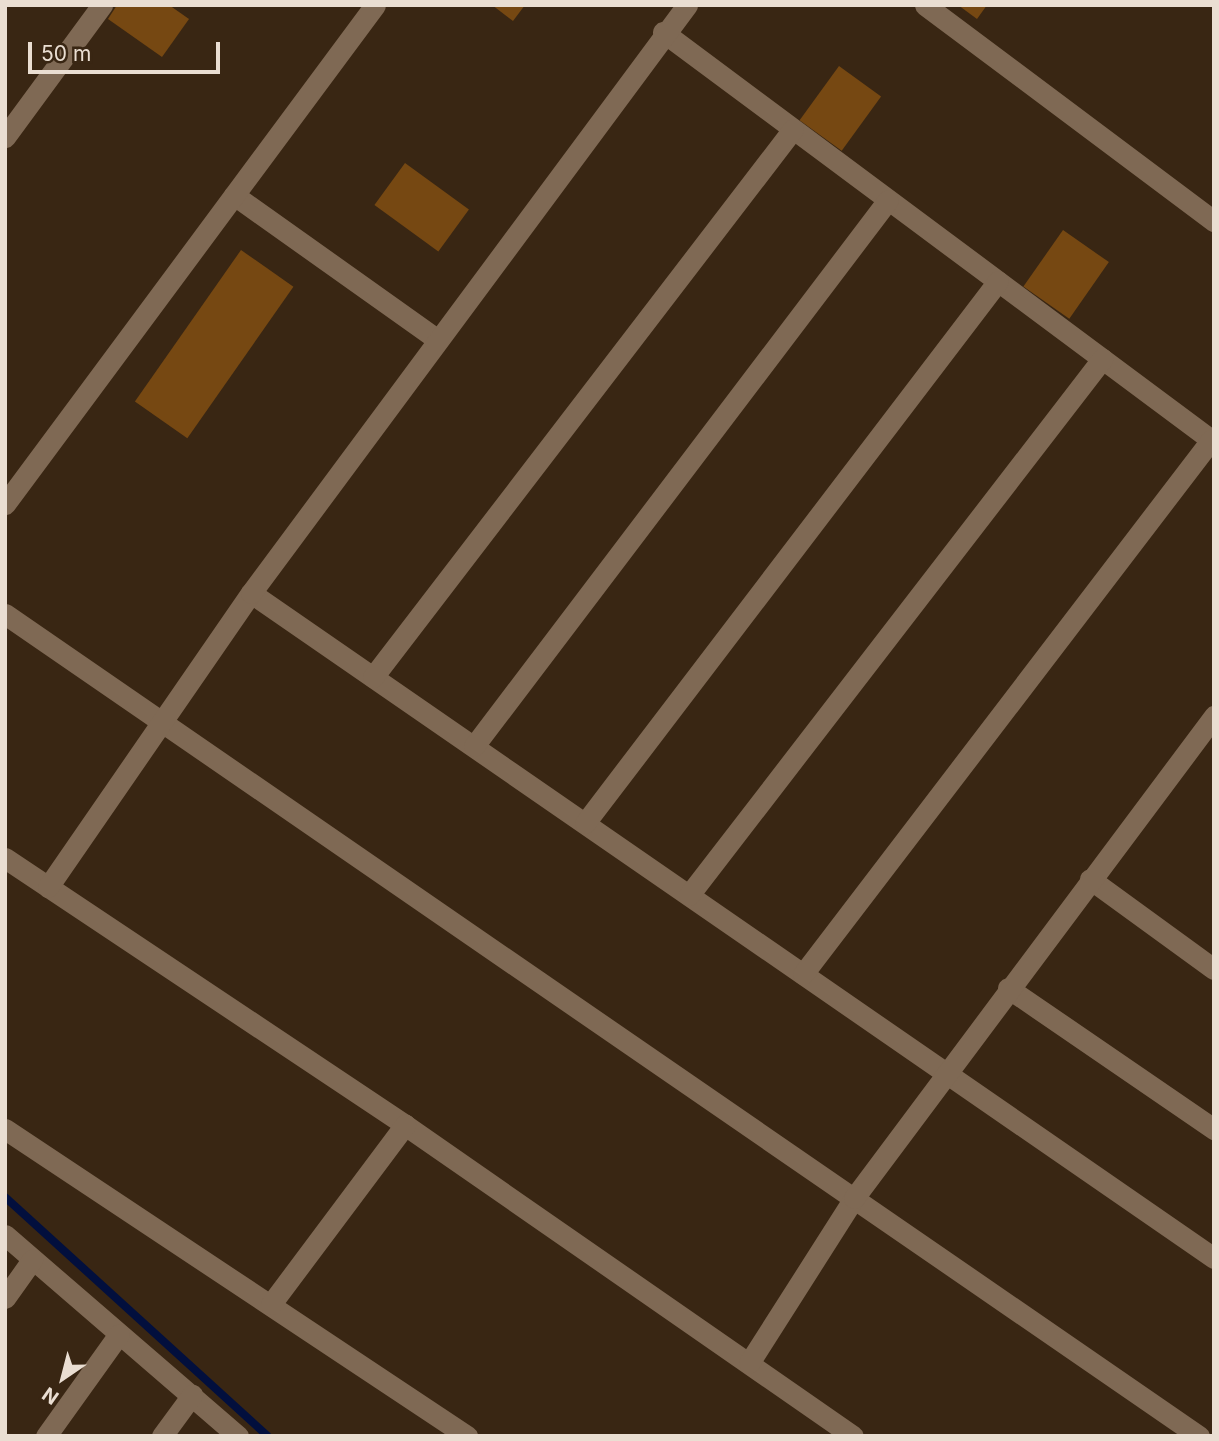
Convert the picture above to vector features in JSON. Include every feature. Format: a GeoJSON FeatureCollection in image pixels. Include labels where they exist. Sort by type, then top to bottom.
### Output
{"type":"FeatureCollection","features":[{"type":"Feature","properties":{"kind":"street"},"geometry":{"type":"LineString","coordinates":[[5,137],[102,5]]}},
{"type":"Feature","properties":{"kind":"street"},"geometry":{"type":"LineString","coordinates":[[5,504],[375,5]]}},
{"type":"Feature","properties":{"kind":"street"},"geometry":{"type":"LineString","coordinates":[[48,887],[251,593],[663,32],[687,5]]}},
{"type":"Feature","properties":{"kind":"street"},"geometry":{"type":"LineString","coordinates":[[926,5],[1214,221]]}},
{"type":"Feature","properties":{"kind":"street"},"geometry":{"type":"LineString","coordinates":[[663,32],[1212,441],[803,974]]}},
{"type":"Feature","properties":{"kind":"street"},"geometry":{"type":"LineString","coordinates":[[373,677],[793,129]]}},
{"type":"Feature","properties":{"kind":"street"},"geometry":{"type":"LineString","coordinates":[[234,195],[437,339]]}},
{"type":"Feature","properties":{"kind":"street"},"geometry":{"type":"LineString","coordinates":[[474,747],[888,200]]}},
{"type":"Feature","properties":{"kind":"street"},"geometry":{"type":"LineString","coordinates":[[585,823],[998,281]]}},
{"type":"Feature","properties":{"kind":"street"},"geometry":{"type":"LineString","coordinates":[[689,895],[1102,359]]}},
{"type":"Feature","properties":{"kind":"street"},"geometry":{"type":"LineString","coordinates":[[251,593],[1214,1258]]}},
{"type":"Feature","properties":{"kind":"street"},"geometry":{"type":"LineString","coordinates":[[5,614],[1199,1436]]}},
{"type":"Feature","properties":{"kind":"street"},"geometry":{"type":"LineString","coordinates":[[749,1363],[854,1198],[945,1072],[1090,879],[1211,726]]}},
{"type":"Feature","properties":{"kind":"street"},"geometry":{"type":"LineString","coordinates":[[5,858],[405,1125],[853,1436]]}},
{"type":"Feature","properties":{"kind":"street"},"geometry":{"type":"LineString","coordinates":[[1090,879],[1214,969]]}},
{"type":"Feature","properties":{"kind":"street"},"geometry":{"type":"LineString","coordinates":[[1008,988],[1214,1129]]}},
{"type":"Feature","properties":{"kind":"street"},"geometry":{"type":"LineString","coordinates":[[271,1304],[405,1125]]}},
{"type":"Feature","properties":{"kind":"street"},"geometry":{"type":"LineString","coordinates":[[5,1129],[467,1436]]}},
{"type":"Feature","properties":{"kind":"street"},"geometry":{"type":"LineString","coordinates":[[5,1235],[238,1436]]}},
{"type":"Feature","properties":{"kind":"street"},"geometry":{"type":"LineString","coordinates":[[5,1298],[33,1260]]}},
{"type":"Feature","properties":{"kind":"street"},"geometry":{"type":"LineString","coordinates":[[46,1436],[119,1334]]}},
{"type":"Feature","properties":{"kind":"street"},"geometry":{"type":"LineString","coordinates":[[162,1436],[192,1395]]}},
{"type":"Feature","properties":{"kind":"building"},"geometry":{"type":"Polygon","coordinates":[[[117,5],[169,5],[189,19],[162,57],[108,19],[117,5]]]}},
{"type":"Feature","properties":{"kind":"building"},"geometry":{"type":"Polygon","coordinates":[[[492,5],[525,5],[513,21],[492,5]]]}},
{"type":"Feature","properties":{"kind":"building"},"geometry":{"type":"Polygon","coordinates":[[[958,5],[987,5],[977,19],[958,5]]]}},
{"type":"Feature","properties":{"kind":"building"},"geometry":{"type":"Polygon","coordinates":[[[839,66],[881,97],[842,151],[800,120],[839,66]]]}},
{"type":"Feature","properties":{"kind":"building"},"geometry":{"type":"Polygon","coordinates":[[[405,163],[469,209],[438,252],[374,205],[405,163]]]}},
{"type":"Feature","properties":{"kind":"building"},"geometry":{"type":"Polygon","coordinates":[[[1063,230],[1109,262],[1069,319],[1023,287],[1063,230]]]}},
{"type":"Feature","properties":{"kind":"building"},"geometry":{"type":"Polygon","coordinates":[[[241,250],[293,287],[187,438],[135,402],[241,250]]]}},
{"type":"Feature","properties":{"kind":"waterway"},"geometry":{"type":"LineString","coordinates":[[5,1197],[268,1436]]}}]}
